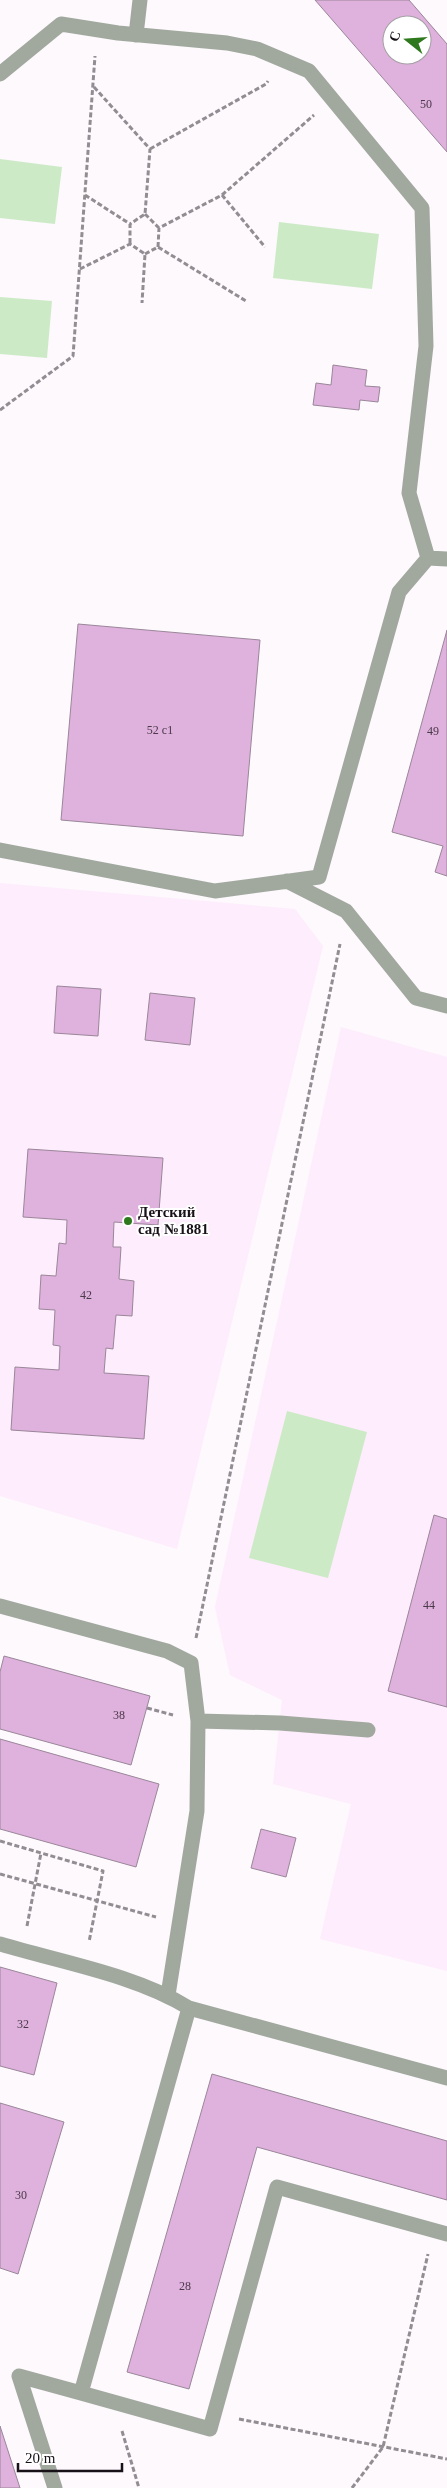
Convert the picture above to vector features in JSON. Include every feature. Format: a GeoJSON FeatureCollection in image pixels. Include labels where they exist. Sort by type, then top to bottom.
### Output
{"type":"FeatureCollection","features":[{"type":"Feature","properties":{"kind":"lane"},"geometry":{"type":"LineString","coordinates":[[136,35],[140,0]]}},
{"type":"Feature","properties":{"kind":"lane"},"geometry":{"type":"LineString","coordinates":[[0,74],[61,24],[257,49],[310,71],[422,208],[426,346],[408,494],[428,558]]}},
{"type":"Feature","properties":{"kind":"lane"},"geometry":{"type":"LineString","coordinates":[[428,558],[447,559]]}},
{"type":"Feature","properties":{"kind":"lane"},"geometry":{"type":"LineString","coordinates":[[0,850],[215,891],[319,878],[399,592],[428,558]]}},
{"type":"Feature","properties":{"kind":"lane"},"geometry":{"type":"LineString","coordinates":[[287,882],[346,912],[416,998],[447,1006]]}},
{"type":"Feature","properties":{"kind":"lane"},"geometry":{"type":"LineString","coordinates":[[0,1606],[167,1652],[191,1663],[198,1721],[197,1811],[168,1994]]}},
{"type":"Feature","properties":{"kind":"lane"},"geometry":{"type":"LineString","coordinates":[[198,1721],[280,1723],[368,1730]]}},
{"type":"Feature","properties":{"kind":"lane"},"geometry":{"type":"LineString","coordinates":[[0,1944],[168,1994],[189,2008],[447,2078]]}},
{"type":"Feature","properties":{"kind":"lane"},"geometry":{"type":"LineString","coordinates":[[80,2393],[189,2008]]}},
{"type":"Feature","properties":{"kind":"lane"},"geometry":{"type":"LineString","coordinates":[[55,2488],[19,2376],[210,2429],[277,2187],[440,2232]]}},
{"type":"Feature","properties":{"kind":"path"},"geometry":{"type":"LineString","coordinates":[[0,410],[74,356],[97,28]]}},
{"type":"Feature","properties":{"kind":"path"},"geometry":{"type":"LineString","coordinates":[[150,149],[266,84],[276,57]]}},
{"type":"Feature","properties":{"kind":"path"},"geometry":{"type":"LineString","coordinates":[[93,86],[150,149],[145,214],[159,228],[158,247]]}},
{"type":"Feature","properties":{"kind":"path"},"geometry":{"type":"LineString","coordinates":[[159,228],[222,195],[333,100]]}},
{"type":"Feature","properties":{"kind":"path"},"geometry":{"type":"LineString","coordinates":[[85,194],[130,224]]}},
{"type":"Feature","properties":{"kind":"path"},"geometry":{"type":"LineString","coordinates":[[222,195],[265,247]]}},
{"type":"Feature","properties":{"kind":"path"},"geometry":{"type":"LineString","coordinates":[[130,224],[145,214]]}},
{"type":"Feature","properties":{"kind":"path"},"geometry":{"type":"LineString","coordinates":[[130,224],[130,244]]}},
{"type":"Feature","properties":{"kind":"path"},"geometry":{"type":"LineString","coordinates":[[79,270],[130,244]]}},
{"type":"Feature","properties":{"kind":"path"},"geometry":{"type":"LineString","coordinates":[[130,244],[145,254]]}},
{"type":"Feature","properties":{"kind":"path"},"geometry":{"type":"LineString","coordinates":[[145,254],[158,247]]}},
{"type":"Feature","properties":{"kind":"path"},"geometry":{"type":"LineString","coordinates":[[158,247],[246,301]]}},
{"type":"Feature","properties":{"kind":"path"},"geometry":{"type":"LineString","coordinates":[[142,303],[145,254]]}},
{"type":"Feature","properties":{"kind":"path"},"geometry":{"type":"LineString","coordinates":[[191,1663],[346,912]]}},
{"type":"Feature","properties":{"kind":"path"},"geometry":{"type":"LineString","coordinates":[[147,1708],[169,1714]]}},
{"type":"Feature","properties":{"kind":"path"},"geometry":{"type":"LineString","coordinates":[[0,1842],[103,1871],[85,1968]]}},
{"type":"Feature","properties":{"kind":"path"},"geometry":{"type":"LineString","coordinates":[[22,1951],[41,1853]]}},
{"type":"Feature","properties":{"kind":"path"},"geometry":{"type":"LineString","coordinates":[[0,1874],[179,1924]]}},
{"type":"Feature","properties":{"kind":"path"},"geometry":{"type":"LineString","coordinates":[[352,2488],[383,2447],[440,2232]]}},
{"type":"Feature","properties":{"kind":"path"},"geometry":{"type":"LineString","coordinates":[[113,2402],[139,2488]]}},
{"type":"Feature","properties":{"kind":"path"},"geometry":{"type":"LineString","coordinates":[[214,2414],[447,2459]]}},
{"type":"Feature","properties":{"kind":"shaded area","name":"Детский сад №1881"},"geometry":{"type":"Polygon","coordinates":[[[0,883],[295,909],[323,946],[177,1549],[0,1496],[0,883]]]}},
{"type":"Feature","properties":{"kind":"shaded area"},"geometry":{"type":"Polygon","coordinates":[[[341,1027],[447,1057],[447,1971],[320,1939],[351,1804],[273,1784],[282,1700],[230,1675],[215,1607],[341,1027]]]}},
{"type":"Feature","properties":{"kind":"green space"},"geometry":{"type":"Polygon","coordinates":[[[0,159],[62,167],[55,224],[0,218],[0,159]]]}},
{"type":"Feature","properties":{"kind":"green space"},"geometry":{"type":"Polygon","coordinates":[[[279,222],[379,234],[372,289],[273,278],[279,222]]]}},
{"type":"Feature","properties":{"kind":"green space"},"geometry":{"type":"Polygon","coordinates":[[[0,297],[52,301],[47,358],[0,354],[0,297]]]}},
{"type":"Feature","properties":{"kind":"green space"},"geometry":{"type":"Polygon","coordinates":[[[287,1411],[367,1432],[328,1578],[249,1558],[287,1411]]]}},
{"type":"Feature","properties":{"kind":"building"},"geometry":{"type":"Polygon","coordinates":[[[315,0],[409,0],[422,15],[382,15],[382,65],[432,65],[432,27],[447,44],[447,152],[315,0]]]}},
{"type":"Feature","properties":{"kind":"building"},"geometry":{"type":"Polygon","coordinates":[[[333,365],[367,370],[365,386],[380,387],[378,402],[360,400],[359,410],[313,405],[316,383],[331,385],[333,365]]]}},
{"type":"Feature","properties":{"kind":"building"},"geometry":{"type":"Polygon","coordinates":[[[78,624],[260,640],[243,836],[61,820],[78,624]]]}},
{"type":"Feature","properties":{"kind":"building"},"geometry":{"type":"Polygon","coordinates":[[[447,630],[447,876],[435,872],[443,846],[392,832],[447,630]]]}},
{"type":"Feature","properties":{"kind":"building"},"geometry":{"type":"Polygon","coordinates":[[[57,986],[101,989],[98,1036],[54,1033],[57,986]]]}},
{"type":"Feature","properties":{"kind":"building"},"geometry":{"type":"Polygon","coordinates":[[[150,993],[195,998],[190,1045],[145,1040],[150,993]]]}},
{"type":"Feature","properties":{"kind":"building"},"geometry":{"type":"Polygon","coordinates":[[[28,1149],[163,1158],[158,1225],[114,1222],[113,1247],[121,1247],[119,1279],[134,1281],[132,1316],[116,1315],[113,1349],[106,1348],[104,1373],[149,1376],[144,1439],[11,1430],[15,1367],[59,1370],[60,1346],[53,1345],[55,1310],[39,1309],[41,1275],[56,1276],[59,1243],[66,1244],[67,1220],[23,1217],[28,1149]]]}},
{"type":"Feature","properties":{"kind":"building"},"geometry":{"type":"Polygon","coordinates":[[[434,1515],[447,1519],[447,1707],[388,1691],[434,1515]]]}},
{"type":"Feature","properties":{"kind":"building"},"geometry":{"type":"Polygon","coordinates":[[[4,1656],[150,1696],[131,1765],[0,1729],[0,1672],[4,1656]]]}},
{"type":"Feature","properties":{"kind":"building"},"geometry":{"type":"Polygon","coordinates":[[[0,1739],[159,1784],[136,1867],[0,1829],[0,1739]]]}},
{"type":"Feature","properties":{"kind":"building"},"geometry":{"type":"Polygon","coordinates":[[[261,1829],[296,1838],[286,1877],[251,1868],[261,1829]]]}},
{"type":"Feature","properties":{"kind":"building"},"geometry":{"type":"Polygon","coordinates":[[[0,1967],[57,1983],[34,2075],[0,2066],[0,1967]]]}},
{"type":"Feature","properties":{"kind":"building"},"geometry":{"type":"Polygon","coordinates":[[[212,2074],[447,2141],[447,2200],[257,2147],[189,2389],[127,2372],[212,2074]]]}},
{"type":"Feature","properties":{"kind":"building"},"geometry":{"type":"Polygon","coordinates":[[[0,2103],[64,2122],[18,2274],[0,2268],[0,2103]]]}},
{"type":"Feature","properties":{"kind":"building"},"geometry":{"type":"Polygon","coordinates":[[[0,2426],[20,2488],[0,2488],[0,2426]]]}},
{"type":"Feature","properties":{"kind":"place","name":"Детский сад №1881"},"geometry":{"type":"Point","coordinates":[128,1221]}}]}
